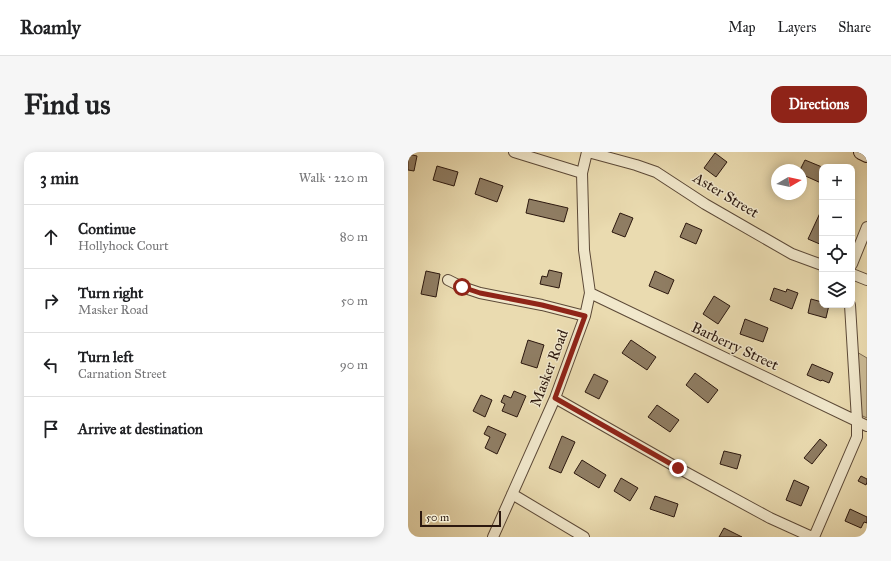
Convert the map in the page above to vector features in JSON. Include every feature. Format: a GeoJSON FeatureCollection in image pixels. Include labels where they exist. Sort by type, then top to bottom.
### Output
{"type":"FeatureCollection","features":[{"type":"Feature","properties":{"kind":"street"},"geometry":{"type":"LineString","coordinates":[[514,152],[582,173]]}},
{"type":"Feature","properties":{"kind":"street","name":"Masker Road"},"geometry":{"type":"LineString","coordinates":[[493,537],[555,398],[585,316],[590,293],[584,250],[582,173],[587,152]]}},
{"type":"Feature","properties":{"kind":"street","name":"Aster Street"},"geometry":{"type":"LineString","coordinates":[[587,152],[656,172],[705,204],[792,254],[819,264]]}},
{"type":"Feature","properties":{"kind":"street"},"geometry":{"type":"LineString","coordinates":[[860,152],[867,155]]}},
{"type":"Feature","properties":{"kind":"street"},"geometry":{"type":"LineString","coordinates":[[855,257],[867,227]]}},
{"type":"Feature","properties":{"kind":"street"},"geometry":{"type":"LineString","coordinates":[[855,275],[867,280]]}},
{"type":"Feature","properties":{"kind":"street"},"geometry":{"type":"LineString","coordinates":[[448,280],[462,287],[480,293],[542,305],[585,316]]}},
{"type":"Feature","properties":{"kind":"street","name":"Barberry Street"},"geometry":{"type":"LineString","coordinates":[[590,293],[867,426]]}},
{"type":"Feature","properties":{"kind":"street"},"geometry":{"type":"LineString","coordinates":[[555,398],[678,468],[764,514],[813,537],[857,437],[850,308]]}},
{"type":"Feature","properties":{"kind":"street"},"geometry":{"type":"LineString","coordinates":[[512,494],[584,537]]}},
{"type":"Feature","properties":{"kind":"shaded area"},"geometry":{"type":"Polygon","coordinates":[[[850,348],[867,358],[867,418],[856,413],[850,348]]]}},
{"type":"Feature","properties":{"kind":"building"},"geometry":{"type":"Polygon","coordinates":[[[715,153],[727,162],[716,177],[704,168],[715,153]]]}},
{"type":"Feature","properties":{"kind":"building"},"geometry":{"type":"Polygon","coordinates":[[[408,154],[417,156],[414,171],[408,170],[408,154]]]}},
{"type":"Feature","properties":{"kind":"building"},"geometry":{"type":"Polygon","coordinates":[[[805,160],[819,166],[819,182],[807,177],[807,164],[803,164],[805,160]]]}},
{"type":"Feature","properties":{"kind":"building"},"geometry":{"type":"Polygon","coordinates":[[[437,166],[458,172],[454,186],[433,180],[437,166]]]}},
{"type":"Feature","properties":{"kind":"building"},"geometry":{"type":"Polygon","coordinates":[[[480,178],[503,186],[497,202],[475,194],[480,178]]]}},
{"type":"Feature","properties":{"kind":"building"},"geometry":{"type":"Polygon","coordinates":[[[529,199],[568,208],[564,222],[526,213],[529,199]]]}},
{"type":"Feature","properties":{"kind":"building"},"geometry":{"type":"Polygon","coordinates":[[[620,213],[633,218],[625,237],[612,232],[620,213]]]}},
{"type":"Feature","properties":{"kind":"building"},"geometry":{"type":"Polygon","coordinates":[[[819,215],[819,244],[808,239],[819,215]]]}},
{"type":"Feature","properties":{"kind":"building"},"geometry":{"type":"Polygon","coordinates":[[[686,223],[702,230],[696,244],[680,237],[686,223]]]}},
{"type":"Feature","properties":{"kind":"building"},"geometry":{"type":"Polygon","coordinates":[[[549,270],[562,273],[559,288],[540,284],[542,276],[547,277],[549,270]]]}},
{"type":"Feature","properties":{"kind":"building"},"geometry":{"type":"Polygon","coordinates":[[[426,271],[440,274],[436,297],[421,294],[426,271]]]}},
{"type":"Feature","properties":{"kind":"building"},"geometry":{"type":"Polygon","coordinates":[[[655,271],[674,280],[668,294],[649,286],[655,271]]]}},
{"type":"Feature","properties":{"kind":"building"},"geometry":{"type":"Polygon","coordinates":[[[774,288],[786,292],[787,289],[798,293],[792,309],[770,300],[774,288]]]}},
{"type":"Feature","properties":{"kind":"building"},"geometry":{"type":"Polygon","coordinates":[[[714,296],[730,306],[718,324],[703,314],[714,296]]]}},
{"type":"Feature","properties":{"kind":"building"},"geometry":{"type":"Polygon","coordinates":[[[811,299],[819,301],[819,308],[828,308],[826,318],[808,313],[811,299]]]}},
{"type":"Feature","properties":{"kind":"building"},"geometry":{"type":"Polygon","coordinates":[[[745,319],[768,328],[763,342],[740,334],[745,319]]]}},
{"type":"Feature","properties":{"kind":"building"},"geometry":{"type":"Polygon","coordinates":[[[528,340],[544,345],[537,368],[521,363],[528,340]]]}},
{"type":"Feature","properties":{"kind":"building"},"geometry":{"type":"Polygon","coordinates":[[[631,340],[656,357],[647,370],[622,353],[631,340]]]}},
{"type":"Feature","properties":{"kind":"building"},"geometry":{"type":"Polygon","coordinates":[[[812,364],[833,373],[829,383],[807,375],[812,364]]]}},
{"type":"Feature","properties":{"kind":"building"},"geometry":{"type":"Polygon","coordinates":[[[695,373],[718,390],[708,403],[686,385],[695,373]]]}},
{"type":"Feature","properties":{"kind":"building"},"geometry":{"type":"Polygon","coordinates":[[[594,374],[608,381],[599,399],[585,392],[594,374]]]}},
{"type":"Feature","properties":{"kind":"building"},"geometry":{"type":"Polygon","coordinates":[[[514,391],[526,396],[517,417],[502,411],[505,404],[501,402],[504,395],[511,398],[514,391]]]}},
{"type":"Feature","properties":{"kind":"building"},"geometry":{"type":"Polygon","coordinates":[[[481,395],[492,400],[485,417],[473,411],[481,395]]]}},
{"type":"Feature","properties":{"kind":"building"},"geometry":{"type":"Polygon","coordinates":[[[657,405],[679,420],[670,432],[648,417],[657,405]]]}},
{"type":"Feature","properties":{"kind":"building"},"geometry":{"type":"Polygon","coordinates":[[[488,426],[506,434],[497,454],[485,448],[490,437],[484,434],[488,426]]]}},
{"type":"Feature","properties":{"kind":"building"},"geometry":{"type":"Polygon","coordinates":[[[562,436],[575,442],[561,473],[549,468],[562,436]]]}},
{"type":"Feature","properties":{"kind":"building"},"geometry":{"type":"Polygon","coordinates":[[[820,439],[827,445],[812,464],[804,458],[820,439]]]}},
{"type":"Feature","properties":{"kind":"building"},"geometry":{"type":"Polygon","coordinates":[[[724,451],[741,455],[737,469],[720,464],[724,451]]]}},
{"type":"Feature","properties":{"kind":"building"},"geometry":{"type":"Polygon","coordinates":[[[582,460],[606,475],[599,488],[574,473],[582,460]]]}},
{"type":"Feature","properties":{"kind":"building"},"geometry":{"type":"Polygon","coordinates":[[[861,476],[867,479],[866,485],[858,481],[861,476]]]}},
{"type":"Feature","properties":{"kind":"building"},"geometry":{"type":"Polygon","coordinates":[[[621,478],[638,488],[630,501],[614,491],[621,478]]]}},
{"type":"Feature","properties":{"kind":"building"},"geometry":{"type":"Polygon","coordinates":[[[794,480],[809,487],[801,506],[786,500],[794,480]]]}},
{"type":"Feature","properties":{"kind":"building"},"geometry":{"type":"Polygon","coordinates":[[[655,496],[678,504],[674,517],[650,509],[655,496]]]}},
{"type":"Feature","properties":{"kind":"building"},"geometry":{"type":"Polygon","coordinates":[[[850,509],[867,517],[867,523],[864,522],[861,528],[845,521],[850,509]]]}},
{"type":"Feature","properties":{"kind":"building"},"geometry":{"type":"Polygon","coordinates":[[[724,528],[742,537],[719,537],[724,528]]]}},
{"type":"Feature","properties":{"kind":"route"},"geometry":{"type":"LineString","coordinates":[[462,287],[480,293],[542,305],[585,316],[555,398],[678,468]]}}]}
